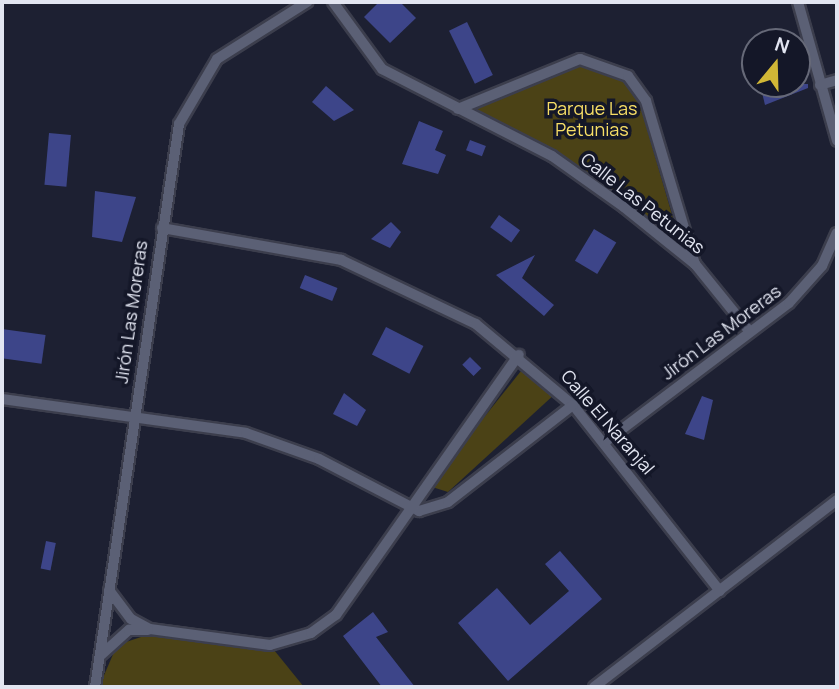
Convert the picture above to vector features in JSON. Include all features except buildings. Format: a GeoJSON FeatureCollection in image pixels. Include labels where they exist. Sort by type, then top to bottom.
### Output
{"type":"FeatureCollection","features":[{"type":"Feature","properties":{"kind":"street","name":"Jirón Las Moreras"},"geometry":{"type":"LineString","coordinates":[[95,687],[174,141],[200,82],[240,39],[307,2]]}},
{"type":"Feature","properties":{"kind":"street","name":"Calle Las Petunias"},"geometry":{"type":"LineString","coordinates":[[333,2],[382,69],[552,156],[695,264],[750,332]]}},
{"type":"Feature","properties":{"kind":"street"},"geometry":{"type":"LineString","coordinates":[[798,2],[837,141]]}},
{"type":"Feature","properties":{"kind":"street"},"geometry":{"type":"LineString","coordinates":[[458,109],[580,59],[628,76],[646,101],[695,264]]}},
{"type":"Feature","properties":{"kind":"street"},"geometry":{"type":"LineString","coordinates":[[820,85],[837,80]]}},
{"type":"Feature","properties":{"kind":"street","name":"Calle El Naranjal"},"geometry":{"type":"LineString","coordinates":[[162,228],[286,246],[371,270],[449,307],[519,355],[573,405],[720,590]]}},
{"type":"Feature","properties":{"kind":"street","name":"Jirón Las Moreras"},"geometry":{"type":"LineString","coordinates":[[605,442],[801,292],[837,233]]}},
{"type":"Feature","properties":{"kind":"street"},"geometry":{"type":"LineString","coordinates":[[98,660],[110,641],[129,630],[150,629],[270,645],[311,633],[336,615],[407,510],[519,355]]}},
{"type":"Feature","properties":{"kind":"street"},"geometry":{"type":"LineString","coordinates":[[2,399],[246,433],[319,459],[407,510],[448,502],[573,405]]}},
{"type":"Feature","properties":{"kind":"street"},"geometry":{"type":"LineString","coordinates":[[594,687],[837,500]]}},
{"type":"Feature","properties":{"kind":"street"},"geometry":{"type":"LineString","coordinates":[[109,590],[131,619],[150,629]]}},
{"type":"Feature","properties":{"kind":"green space","name":"Parque Las Petunias"},"geometry":{"type":"Polygon","coordinates":[[[579,65],[623,81],[639,101],[682,249],[554,151],[475,109],[579,65]]]}},
{"type":"Feature","properties":{"kind":"green space"},"geometry":{"type":"Polygon","coordinates":[[[521,371],[556,393],[448,492],[429,486],[521,371]]]}},
{"type":"Feature","properties":{"kind":"green space"},"geometry":{"type":"Polygon","coordinates":[[[150,634],[274,650],[304,687],[99,687],[117,645],[150,634]]]}}]}
